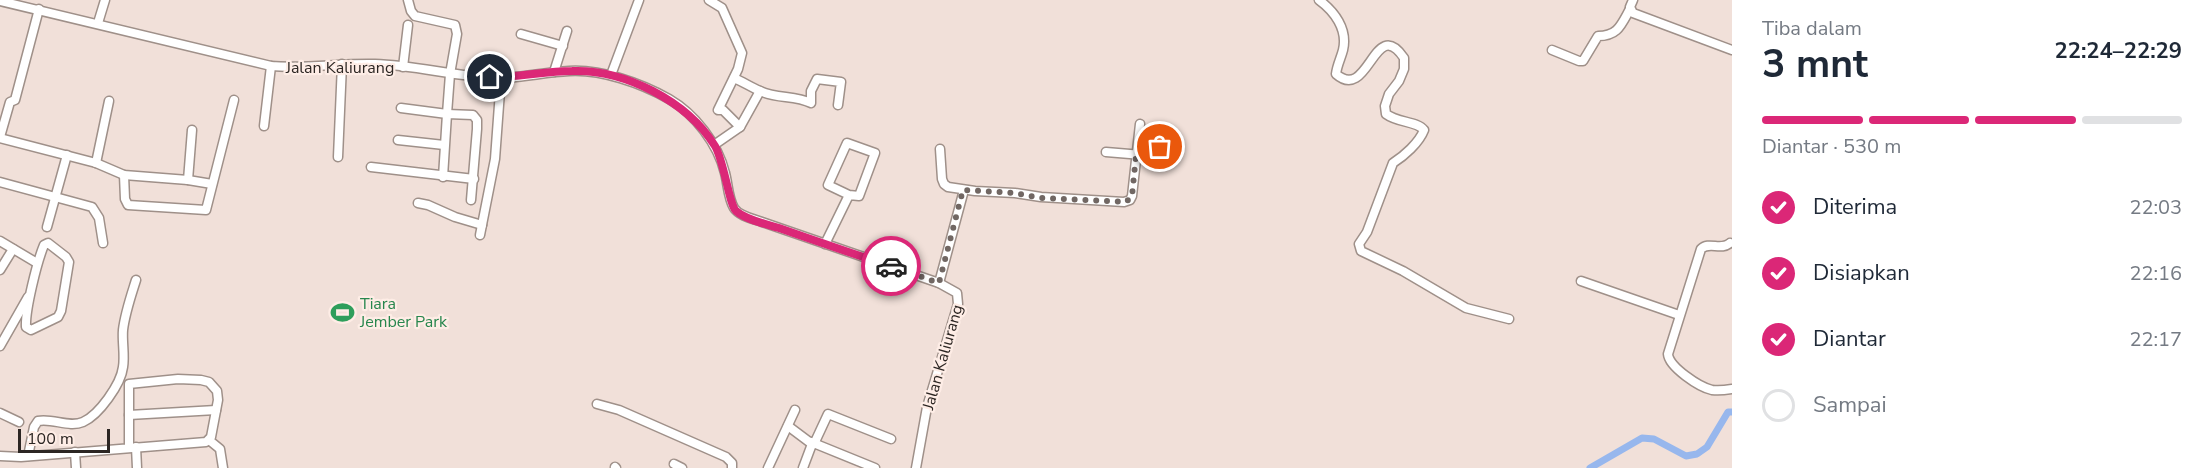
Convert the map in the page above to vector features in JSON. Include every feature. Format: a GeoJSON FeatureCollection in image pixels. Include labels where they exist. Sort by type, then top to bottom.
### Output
{"type":"FeatureCollection","features":[{"type":"Feature","properties":{"kind":"street"},"geometry":{"type":"LineString","coordinates":[[98,23],[105,0]]}},
{"type":"Feature","properties":{"kind":"street"},"geometry":{"type":"LineString","coordinates":[[408,0],[411,11],[418,17],[456,26],[457,34],[450,74],[443,177]]}},
{"type":"Feature","properties":{"kind":"street"},"geometry":{"type":"LineString","coordinates":[[611,75],[639,0]]}},
{"type":"Feature","properties":{"kind":"street"},"geometry":{"type":"LineString","coordinates":[[710,0],[722,8],[741,49],[742,58],[718,110],[723,110],[740,127]]}},
{"type":"Feature","properties":{"kind":"street"},"geometry":{"type":"LineString","coordinates":[[1319,0],[1333,10],[1342,30],[1343,50],[1336,74],[1345,80],[1352,81],[1360,76],[1380,48],[1386,46],[1395,48],[1404,58],[1404,69],[1384,106],[1386,114],[1392,119],[1419,126],[1424,130],[1402,158],[1393,163],[1367,232],[1359,244],[1361,251],[1403,271],[1466,308],[1509,319]]}},
{"type":"Feature","properties":{"kind":"street","name":"Jalan Kaliurang"},"geometry":{"type":"LineString","coordinates":[[3,1],[271,66],[292,68],[376,64],[501,78],[589,71],[611,75],[669,99],[694,119],[714,146],[723,165],[731,200],[736,210],[762,222],[939,283],[955,291],[959,301],[927,407],[916,468]]}},
{"type":"Feature","properties":{"kind":"street"},"geometry":{"type":"LineString","coordinates":[[1632,4],[1633,13],[1732,50]]}},
{"type":"Feature","properties":{"kind":"street"},"geometry":{"type":"LineString","coordinates":[[1552,50],[1579,61],[1582,60],[1595,39],[1610,36],[1614,32],[1632,4]]}},
{"type":"Feature","properties":{"kind":"street"},"geometry":{"type":"LineString","coordinates":[[39,9],[16,97],[10,102],[0,137],[67,155],[124,175],[212,184]]}},
{"type":"Feature","properties":{"kind":"street"},"geometry":{"type":"LineString","coordinates":[[403,67],[408,25]]}},
{"type":"Feature","properties":{"kind":"street"},"geometry":{"type":"LineString","coordinates":[[554,72],[567,31]]}},
{"type":"Feature","properties":{"kind":"street"},"geometry":{"type":"LineString","coordinates":[[521,34],[563,46]]}},
{"type":"Feature","properties":{"kind":"street"},"geometry":{"type":"LineString","coordinates":[[338,157],[342,64]]}},
{"type":"Feature","properties":{"kind":"street"},"geometry":{"type":"LineString","coordinates":[[264,126],[271,66]]}},
{"type":"Feature","properties":{"kind":"street"},"geometry":{"type":"LineString","coordinates":[[480,235],[495,159],[501,78]]}},
{"type":"Feature","properties":{"kind":"street"},"geometry":{"type":"LineString","coordinates":[[734,78],[760,91],[784,97],[800,97],[811,103],[811,91],[817,79],[841,82],[838,105]]}},
{"type":"Feature","properties":{"kind":"street"},"geometry":{"type":"LineString","coordinates":[[714,146],[740,127],[760,91]]}},
{"type":"Feature","properties":{"kind":"street"},"geometry":{"type":"LineString","coordinates":[[124,175],[125,202],[130,206],[205,211],[208,209],[212,184],[234,100]]}},
{"type":"Feature","properties":{"kind":"street"},"geometry":{"type":"LineString","coordinates":[[96,164],[109,101]]}},
{"type":"Feature","properties":{"kind":"street"},"geometry":{"type":"LineString","coordinates":[[401,108],[476,117],[471,200]]}},
{"type":"Feature","properties":{"kind":"street"},"geometry":{"type":"LineString","coordinates":[[940,149],[943,183],[946,186],[963,190],[1015,193],[1041,198],[1126,202],[1132,196],[1140,124]]}},
{"type":"Feature","properties":{"kind":"street"},"geometry":{"type":"LineString","coordinates":[[188,180],[192,130]]}},
{"type":"Feature","properties":{"kind":"street"},"geometry":{"type":"LineString","coordinates":[[398,140],[444,145]]}},
{"type":"Feature","properties":{"kind":"street"},"geometry":{"type":"LineString","coordinates":[[847,143],[874,153],[859,196],[849,195],[828,185],[847,143]]}},
{"type":"Feature","properties":{"kind":"street"},"geometry":{"type":"LineString","coordinates":[[1106,152],[1157,156],[1160,147]]}},
{"type":"Feature","properties":{"kind":"street"},"geometry":{"type":"LineString","coordinates":[[47,227],[67,155]]}},
{"type":"Feature","properties":{"kind":"street"},"geometry":{"type":"LineString","coordinates":[[371,167],[474,179]]}},
{"type":"Feature","properties":{"kind":"street"},"geometry":{"type":"LineString","coordinates":[[0,182],[95,209],[101,224],[103,243]]}},
{"type":"Feature","properties":{"kind":"street"},"geometry":{"type":"LineString","coordinates":[[939,283],[963,190]]}},
{"type":"Feature","properties":{"kind":"street"},"geometry":{"type":"LineString","coordinates":[[825,244],[849,195]]}},
{"type":"Feature","properties":{"kind":"street"},"geometry":{"type":"LineString","coordinates":[[418,203],[482,225]]}},
{"type":"Feature","properties":{"kind":"street"},"geometry":{"type":"LineString","coordinates":[[0,241],[34,262]]}},
{"type":"Feature","properties":{"kind":"street"},"geometry":{"type":"LineString","coordinates":[[1731,242],[1725,247],[1707,246],[1701,249],[1668,354],[1670,362],[1703,387],[1713,390],[1732,389]]}},
{"type":"Feature","properties":{"kind":"street"},"geometry":{"type":"LineString","coordinates":[[48,243],[66,257],[69,266],[58,317],[31,330],[26,325],[33,287],[34,262],[44,245],[48,243]]}},
{"type":"Feature","properties":{"kind":"street"},"geometry":{"type":"LineString","coordinates":[[0,270],[13,249]]}},
{"type":"Feature","properties":{"kind":"street"},"geometry":{"type":"LineString","coordinates":[[28,456],[34,427],[38,421],[46,419],[76,424],[85,422],[105,402],[117,385],[123,367],[123,329],[136,280]]}},
{"type":"Feature","properties":{"kind":"street"},"geometry":{"type":"LineString","coordinates":[[1581,280],[1679,315]]}},
{"type":"Feature","properties":{"kind":"street"},"geometry":{"type":"LineString","coordinates":[[0,346],[33,287]]}},
{"type":"Feature","properties":{"kind":"street"},"geometry":{"type":"LineString","coordinates":[[137,468],[132,447],[129,384],[172,379],[209,382],[217,392],[216,410],[209,440]]}},
{"type":"Feature","properties":{"kind":"street"},"geometry":{"type":"LineString","coordinates":[[597,404],[619,410],[726,457],[732,463],[732,468]]}},
{"type":"Feature","properties":{"kind":"street"},"geometry":{"type":"LineString","coordinates":[[129,415],[216,410]]}},
{"type":"Feature","properties":{"kind":"street"},"geometry":{"type":"LineString","coordinates":[[768,468],[795,410]]}},
{"type":"Feature","properties":{"kind":"street"},"geometry":{"type":"LineString","coordinates":[[0,413],[19,422]]}},
{"type":"Feature","properties":{"kind":"street"},"geometry":{"type":"LineString","coordinates":[[802,468],[812,443],[828,414],[891,439]]}},
{"type":"Feature","properties":{"kind":"street"},"geometry":{"type":"LineString","coordinates":[[788,426],[812,443],[875,468]]}},
{"type":"Feature","properties":{"kind":"street"},"geometry":{"type":"LineString","coordinates":[[0,456],[10,458],[209,440]]}},
{"type":"Feature","properties":{"kind":"street"},"geometry":{"type":"LineString","coordinates":[[209,440],[220,449],[223,468]]}},
{"type":"Feature","properties":{"kind":"street"},"geometry":{"type":"LineString","coordinates":[[75,452],[76,468]]}},
{"type":"Feature","properties":{"kind":"waterway"},"geometry":{"type":"LineString","coordinates":[[1590,468],[1642,438],[1654,439],[1686,456],[1697,454],[1707,447],[1728,412],[1732,412]]}},
{"type":"Feature","properties":{"kind":"way so far"},"geometry":{"type":"LineString","coordinates":[[891,266],[939,283],[963,190],[1015,193],[1041,198],[1126,202],[1132,196],[1136,155],[1157,156],[1160,147]]}},
{"type":"Feature","properties":{"kind":"place","name":"Tiara Jember Park"},"geometry":{"type":"Point","coordinates":[342,312]}},
{"type":"Feature","properties":{"kind":"route"},"geometry":{"type":"LineString","coordinates":[[490,77],[501,78],[570,70],[599,72],[669,99],[694,119],[714,146],[726,173],[733,206],[738,212],[891,266]]}}]}
